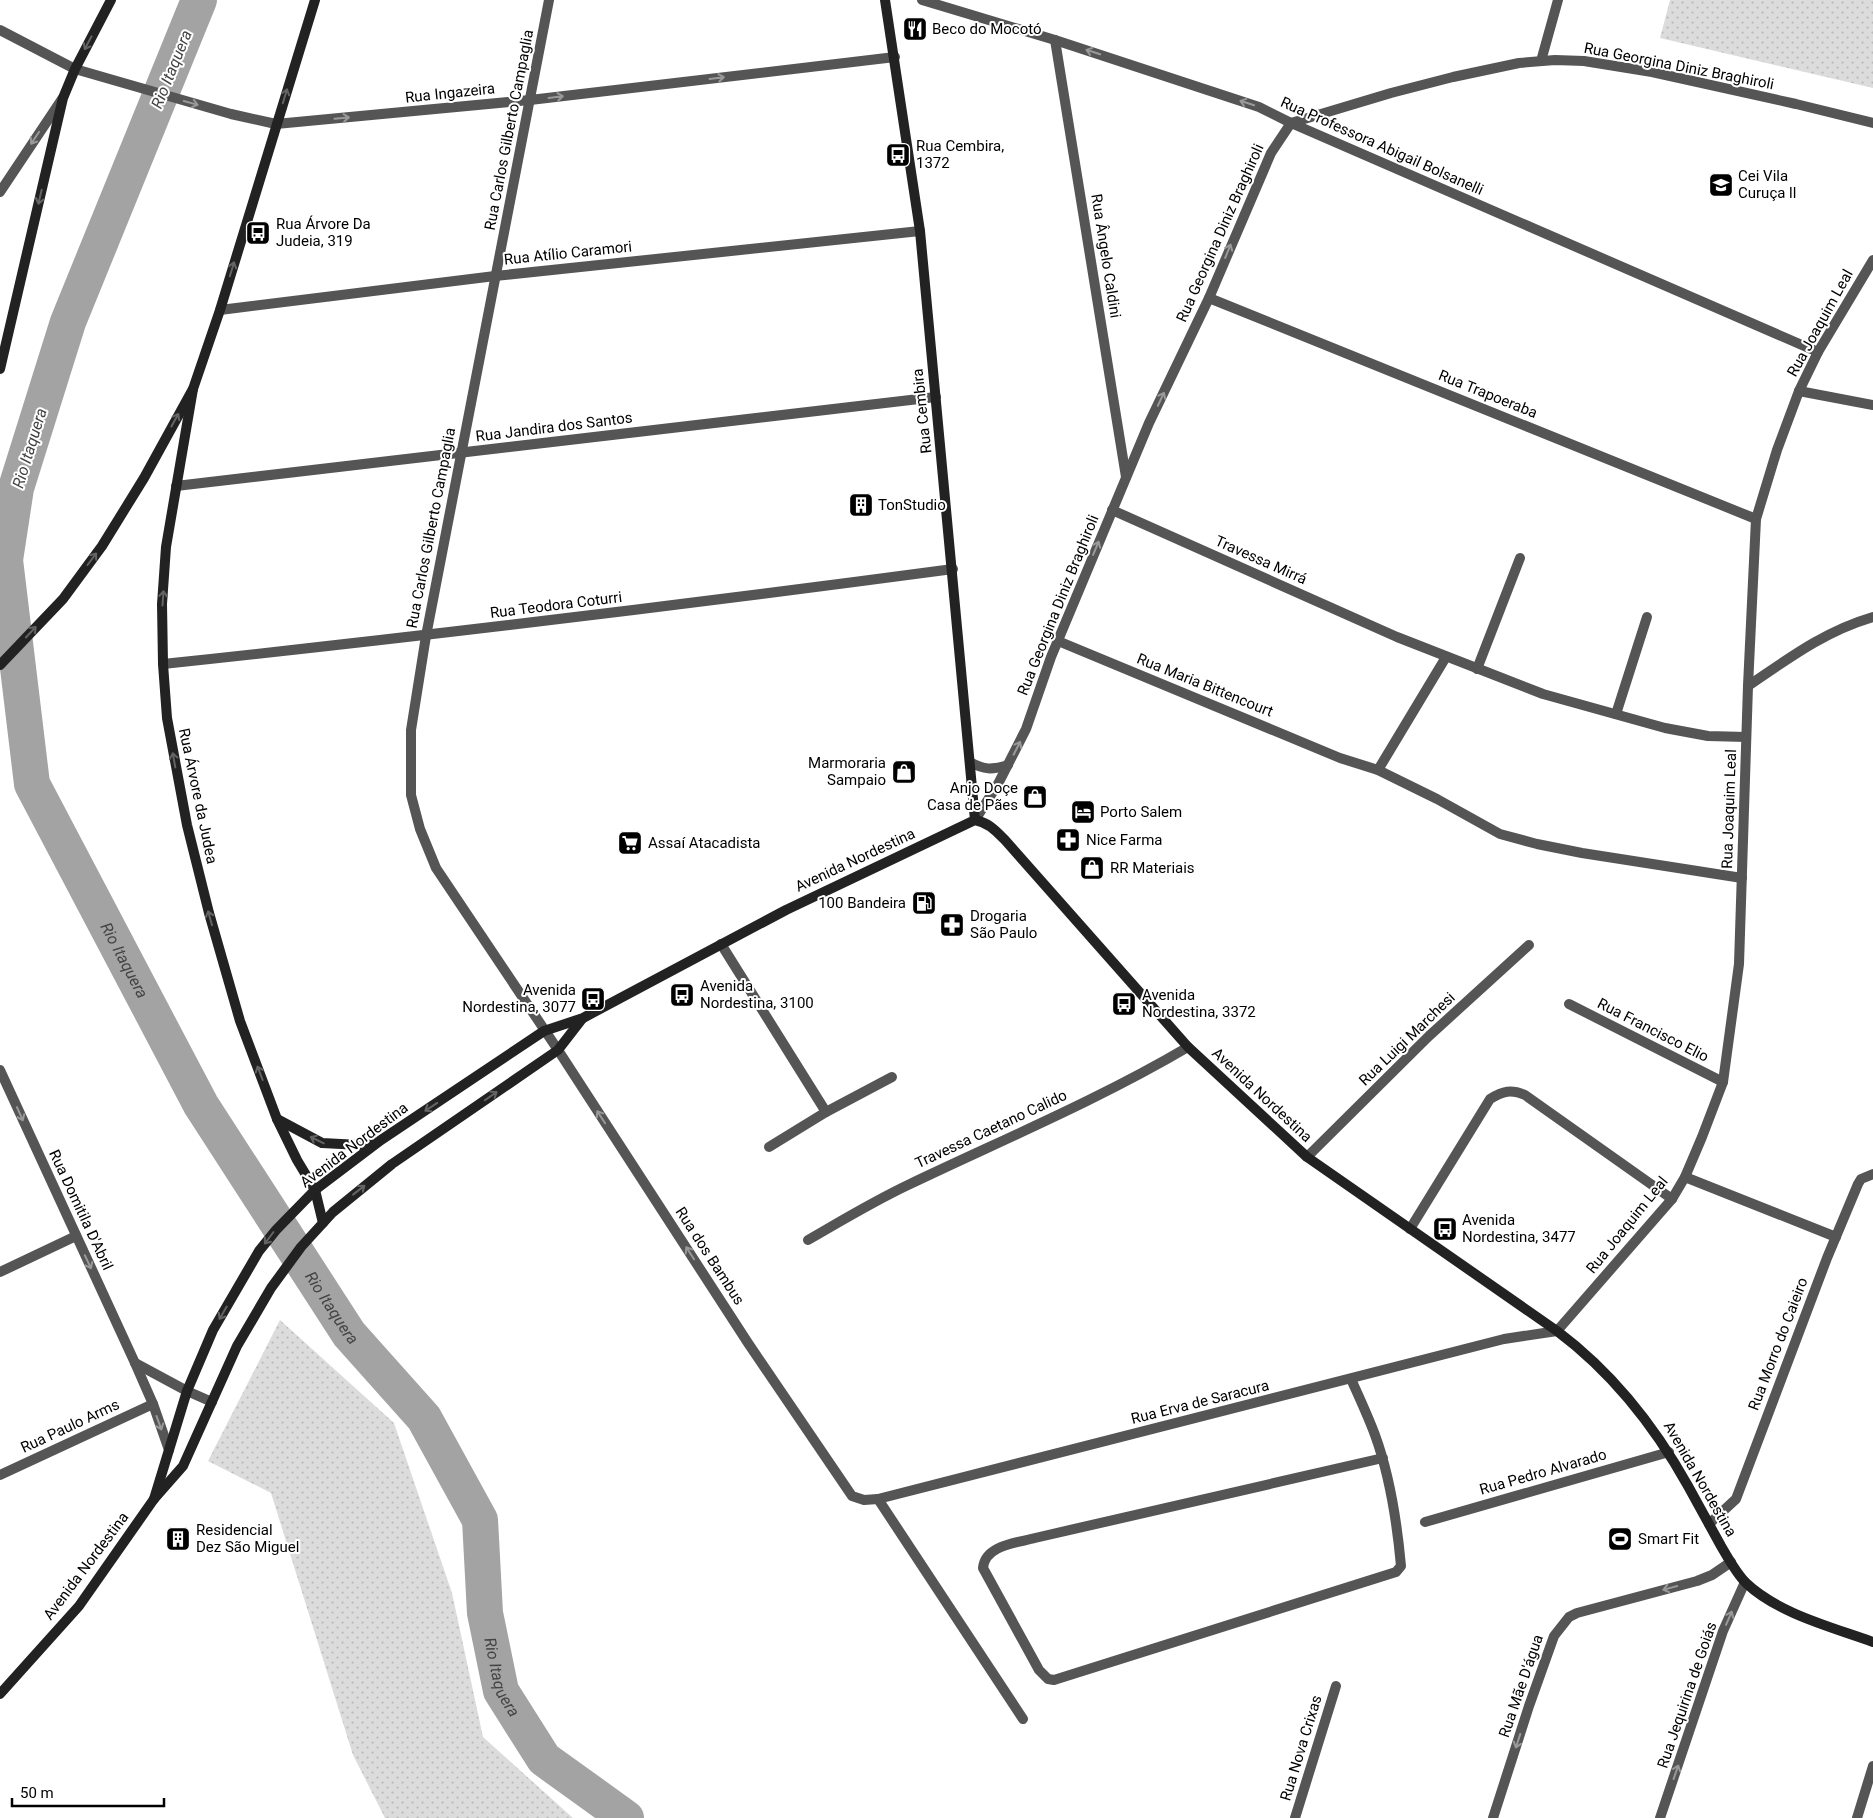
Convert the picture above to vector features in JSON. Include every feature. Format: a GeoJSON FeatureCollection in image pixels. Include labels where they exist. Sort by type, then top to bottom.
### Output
{"type":"FeatureCollection","features":[{"type":"Feature","properties":{"kind":"main road"},"geometry":{"type":"LineString","coordinates":[[0,369],[62,98],[111,0]]}},
{"type":"Feature","properties":{"kind":"main road"},"geometry":{"type":"LineString","coordinates":[[0,665],[63,598],[102,546],[144,478],[193,389],[220,310],[315,0]]}},
{"type":"Feature","properties":{"kind":"main road","name":"Rua Cembira"},"geometry":{"type":"LineString","coordinates":[[885,0],[920,231],[975,820]]}},
{"type":"Feature","properties":{"kind":"main road","name":"Rua Árvore da Judea"},"geometry":{"type":"LineString","coordinates":[[193,389],[166,547],[162,604],[163,664],[167,718],[175,768],[207,904],[240,1021],[277,1119],[297,1160],[315,1190],[320,1227]]}},
{"type":"Feature","properties":{"kind":"main road","name":"Avenida Nordestina"},"geometry":{"type":"LineString","coordinates":[[154,1499],[187,1391],[213,1330],[247,1271],[276,1230],[315,1190],[381,1140],[544,1031],[582,1018],[786,910],[975,820],[992,826],[1188,1047],[1308,1157],[1572,1342],[1630,1399],[1655,1430],[1669,1452],[1730,1562],[1745,1582],[1765,1598],[1806,1618],[1873,1642]]}},
{"type":"Feature","properties":{"kind":"main road","name":"Avenida Nordestina"},"geometry":{"type":"LineString","coordinates":[[0,1694],[79,1606],[154,1499],[184,1466],[236,1346],[271,1288],[320,1227],[352,1196],[392,1164],[558,1050],[582,1018]]}},
{"type":"Feature","properties":{"kind":"main road"},"geometry":{"type":"LineString","coordinates":[[277,1119],[322,1143],[360,1145],[381,1140]]}},
{"type":"Feature","properties":{"kind":"street","name":"Rua Carlos Gilberto Campaglia"},"geometry":{"type":"LineString","coordinates":[[544,1031],[436,868],[414,811],[411,795],[411,730],[426,636],[460,453],[549,0]]}},
{"type":"Feature","properties":{"kind":"street","name":"Rua Professora Abigail Bolsanelli"},"geometry":{"type":"LineString","coordinates":[[922,0],[1055,40],[1259,107],[1291,123],[1818,352]]}},
{"type":"Feature","properties":{"kind":"street"},"geometry":{"type":"LineString","coordinates":[[1541,61],[1558,0]]}},
{"type":"Feature","properties":{"kind":"street","name":"Rua Ingazeira"},"geometry":{"type":"LineString","coordinates":[[0,30],[75,69],[231,114],[276,124],[530,100],[894,58]]}},
{"type":"Feature","properties":{"kind":"street","name":"Rua Ângelo Caldini"},"geometry":{"type":"LineString","coordinates":[[1055,40],[1126,477]]}},
{"type":"Feature","properties":{"kind":"street","name":"Rua Georgina Diniz Braghiroli"},"geometry":{"type":"LineString","coordinates":[[975,820],[1008,765],[1026,729],[1058,641],[1149,423],[1209,298],[1270,153],[1291,123],[1391,93],[1519,63],[1584,61],[1652,72],[1873,123]]}},
{"type":"Feature","properties":{"kind":"street"},"geometry":{"type":"LineString","coordinates":[[0,190],[62,98]]}},
{"type":"Feature","properties":{"kind":"street","name":"Rua Atílio Caramori"},"geometry":{"type":"LineString","coordinates":[[220,310],[495,276],[920,231]]}},
{"type":"Feature","properties":{"kind":"street","name":"Rua Joaquim Leal"},"geometry":{"type":"LineString","coordinates":[[1557,1331],[1672,1199],[1685,1177],[1722,1082],[1739,964],[1746,737],[1756,519],[1777,450],[1799,391],[1818,352],[1873,260]]}},
{"type":"Feature","properties":{"kind":"street","name":"Rua Trapoeraba"},"geometry":{"type":"LineString","coordinates":[[1209,298],[1756,519]]}},
{"type":"Feature","properties":{"kind":"street"},"geometry":{"type":"LineString","coordinates":[[1799,391],[1873,405]]}},
{"type":"Feature","properties":{"kind":"street","name":"Rua Jandira dos Santos"},"geometry":{"type":"LineString","coordinates":[[176,486],[936,397]]}},
{"type":"Feature","properties":{"kind":"street","name":"Travessa Mirrá"},"geometry":{"type":"LineString","coordinates":[[1112,510],[1446,657],[1543,694],[1664,728],[1708,736],[1746,737]]}},
{"type":"Feature","properties":{"kind":"street"},"geometry":{"type":"LineString","coordinates":[[1477,669],[1520,558]]}},
{"type":"Feature","properties":{"kind":"street","name":"Rua Teodora Coturri"},"geometry":{"type":"LineString","coordinates":[[163,664],[426,636],[953,569]]}},
{"type":"Feature","properties":{"kind":"street"},"geometry":{"type":"LineString","coordinates":[[1616,714],[1647,617]]}},
{"type":"Feature","properties":{"kind":"street"},"geometry":{"type":"LineString","coordinates":[[1748,686],[1819,639],[1850,624],[1873,617]]}},
{"type":"Feature","properties":{"kind":"street","name":"Rua Maria Bittencourt"},"geometry":{"type":"LineString","coordinates":[[1058,641],[1340,758],[1378,770],[1437,799],[1500,834],[1582,853],[1742,878]]}},
{"type":"Feature","properties":{"kind":"street"},"geometry":{"type":"LineString","coordinates":[[1378,770],[1446,657]]}},
{"type":"Feature","properties":{"kind":"street"},"geometry":{"type":"LineString","coordinates":[[970,762],[981,768],[993,770],[1008,765]]}},
{"type":"Feature","properties":{"kind":"street"},"geometry":{"type":"LineString","coordinates":[[721,944],[826,1112]]}},
{"type":"Feature","properties":{"kind":"street","name":"Rua Luigi Marchesi"},"geometry":{"type":"LineString","coordinates":[[1308,1157],[1429,1036],[1529,945]]}},
{"type":"Feature","properties":{"kind":"street","name":"Rua Francisco Elio"},"geometry":{"type":"LineString","coordinates":[[1569,1004],[1722,1082]]}},
{"type":"Feature","properties":{"kind":"street","name":"Rua dos Bambus"},"geometry":{"type":"LineString","coordinates":[[544,1031],[852,1496]]}},
{"type":"Feature","properties":{"kind":"street","name":"Travessa Caetano Calido"},"geometry":{"type":"LineString","coordinates":[[808,1240],[906,1186],[1047,1120],[1152,1068],[1188,1047]]}},
{"type":"Feature","properties":{"kind":"street","name":"Rua Domitila D'Abril"},"geometry":{"type":"LineString","coordinates":[[0,1070],[135,1363],[169,1450]]}},
{"type":"Feature","properties":{"kind":"street"},"geometry":{"type":"LineString","coordinates":[[769,1147],[826,1112],[892,1077]]}},
{"type":"Feature","properties":{"kind":"street"},"geometry":{"type":"LineString","coordinates":[[1410,1229],[1490,1099],[1502,1092],[1515,1091],[1526,1095],[1672,1199]]}},
{"type":"Feature","properties":{"kind":"street","name":"Rua Morro do Caieiro"},"geometry":{"type":"LineString","coordinates":[[1709,1524],[1736,1500],[1858,1184],[1866,1176],[1873,1174]]}},
{"type":"Feature","properties":{"kind":"street"},"geometry":{"type":"LineString","coordinates":[[1685,1177],[1836,1237]]}},
{"type":"Feature","properties":{"kind":"street"},"geometry":{"type":"LineString","coordinates":[[0,1272],[76,1236]]}},
{"type":"Feature","properties":{"kind":"street","name":"Rua Erva de Saracura"},"geometry":{"type":"LineString","coordinates":[[852,1496],[864,1500],[878,1500],[1504,1339],[1557,1331]]}},
{"type":"Feature","properties":{"kind":"street"},"geometry":{"type":"LineString","coordinates":[[135,1363],[212,1402]]}},
{"type":"Feature","properties":{"kind":"street"},"geometry":{"type":"LineString","coordinates":[[1351,1379],[1375,1434],[1383,1458],[1387,1473],[1401,1566],[1396,1572],[1054,1680],[1048,1679],[1039,1670],[983,1568],[988,1554],[998,1548],[1383,1458]]}},
{"type":"Feature","properties":{"kind":"street","name":"Rua Paulo Arms"},"geometry":{"type":"LineString","coordinates":[[0,1475],[152,1404]]}},
{"type":"Feature","properties":{"kind":"street","name":"Rua Pedro Alvarado"},"geometry":{"type":"LineString","coordinates":[[1425,1522],[1669,1452]]}},
{"type":"Feature","properties":{"kind":"street"},"geometry":{"type":"LineString","coordinates":[[878,1500],[1022,1719]]}},
{"type":"Feature","properties":{"kind":"street","name":"Rua Mãe D'água"},"geometry":{"type":"LineString","coordinates":[[1493,1818],[1554,1636],[1569,1617],[1577,1613],[1697,1581],[1712,1575],[1730,1562]]}},
{"type":"Feature","properties":{"kind":"street","name":"Rua Jequirina de Goiás"},"geometry":{"type":"LineString","coordinates":[[1660,1818],[1723,1631],[1745,1582]]}},
{"type":"Feature","properties":{"kind":"street","name":"Rua Nova Crixas"},"geometry":{"type":"LineString","coordinates":[[1295,1818],[1336,1686]]}},
{"type":"Feature","properties":{"kind":"street"},"geometry":{"type":"LineString","coordinates":[[1857,1818],[1873,1766]]}},
{"type":"Feature","properties":{"kind":"shaded area"},"geometry":{"type":"Polygon","coordinates":[[[1670,0],[1873,0],[1873,88],[1660,38],[1670,0]]]}},
{"type":"Feature","properties":{"kind":"shaded area"},"geometry":{"type":"Polygon","coordinates":[[[280,1320],[394,1423],[452,1593],[483,1737],[573,1818],[385,1818],[353,1755],[271,1493],[208,1461],[280,1320]]]}},
{"type":"Feature","properties":{"kind":"waterway","name":"Rio Itaquera"},"geometry":{"type":"LineString","coordinates":[[199,0],[68,322],[16,488],[5,560],[32,784],[201,1105],[349,1334],[424,1418],[480,1520],[485,1613],[501,1691],[544,1759],[626,1818]]}},
{"type":"Feature","properties":{"kind":"place","name":"Beco do Mocotó"},"geometry":{"type":"Point","coordinates":[915,29]}},
{"type":"Feature","properties":{"kind":"place","name":"Rua Cembira, 1372"},"geometry":{"type":"Point","coordinates":[898,155]}},
{"type":"Feature","properties":{"kind":"place","name":"Cei Vila Curuça ll"},"geometry":{"type":"Point","coordinates":[1721,185]}},
{"type":"Feature","properties":{"kind":"place","name":"Rua Árvore Da Judeia, 319"},"geometry":{"type":"Point","coordinates":[258,233]}},
{"type":"Feature","properties":{"kind":"place","name":"TonStudio"},"geometry":{"type":"Point","coordinates":[861,505]}},
{"type":"Feature","properties":{"kind":"place","name":"Marmoraria Sampaio"},"geometry":{"type":"Point","coordinates":[904,772]}},
{"type":"Feature","properties":{"kind":"place","name":"Anjo Doçe Casa de Pães"},"geometry":{"type":"Point","coordinates":[1035,797]}},
{"type":"Feature","properties":{"kind":"place","name":"Porto Salem"},"geometry":{"type":"Point","coordinates":[1083,812]}},
{"type":"Feature","properties":{"kind":"place","name":"Nice Farma"},"geometry":{"type":"Point","coordinates":[1068,840]}},
{"type":"Feature","properties":{"kind":"place","name":"Assaí Atacadista"},"geometry":{"type":"Point","coordinates":[630,843]}},
{"type":"Feature","properties":{"kind":"place","name":"RR Materiais"},"geometry":{"type":"Point","coordinates":[1092,868]}},
{"type":"Feature","properties":{"kind":"place","name":"100 Bandeira"},"geometry":{"type":"Point","coordinates":[924,903]}},
{"type":"Feature","properties":{"kind":"place","name":"Drogaria São Paulo"},"geometry":{"type":"Point","coordinates":[952,925]}},
{"type":"Feature","properties":{"kind":"place","name":"Avenida Nordestina, 3100"},"geometry":{"type":"Point","coordinates":[682,995]}},
{"type":"Feature","properties":{"kind":"place","name":"Avenida Nordestina, 3077"},"geometry":{"type":"Point","coordinates":[593,999]}},
{"type":"Feature","properties":{"kind":"place","name":"Avenida Nordestina, 3372"},"geometry":{"type":"Point","coordinates":[1124,1004]}},
{"type":"Feature","properties":{"kind":"place","name":"Avenida Nordestina, 3477"},"geometry":{"type":"Point","coordinates":[1445,1229]}},
{"type":"Feature","properties":{"kind":"place","name":"Residencial Dez São Miguel"},"geometry":{"type":"Point","coordinates":[178,1539]}},
{"type":"Feature","properties":{"kind":"place","name":"Smart Fit"},"geometry":{"type":"Point","coordinates":[1620,1539]}}]}
